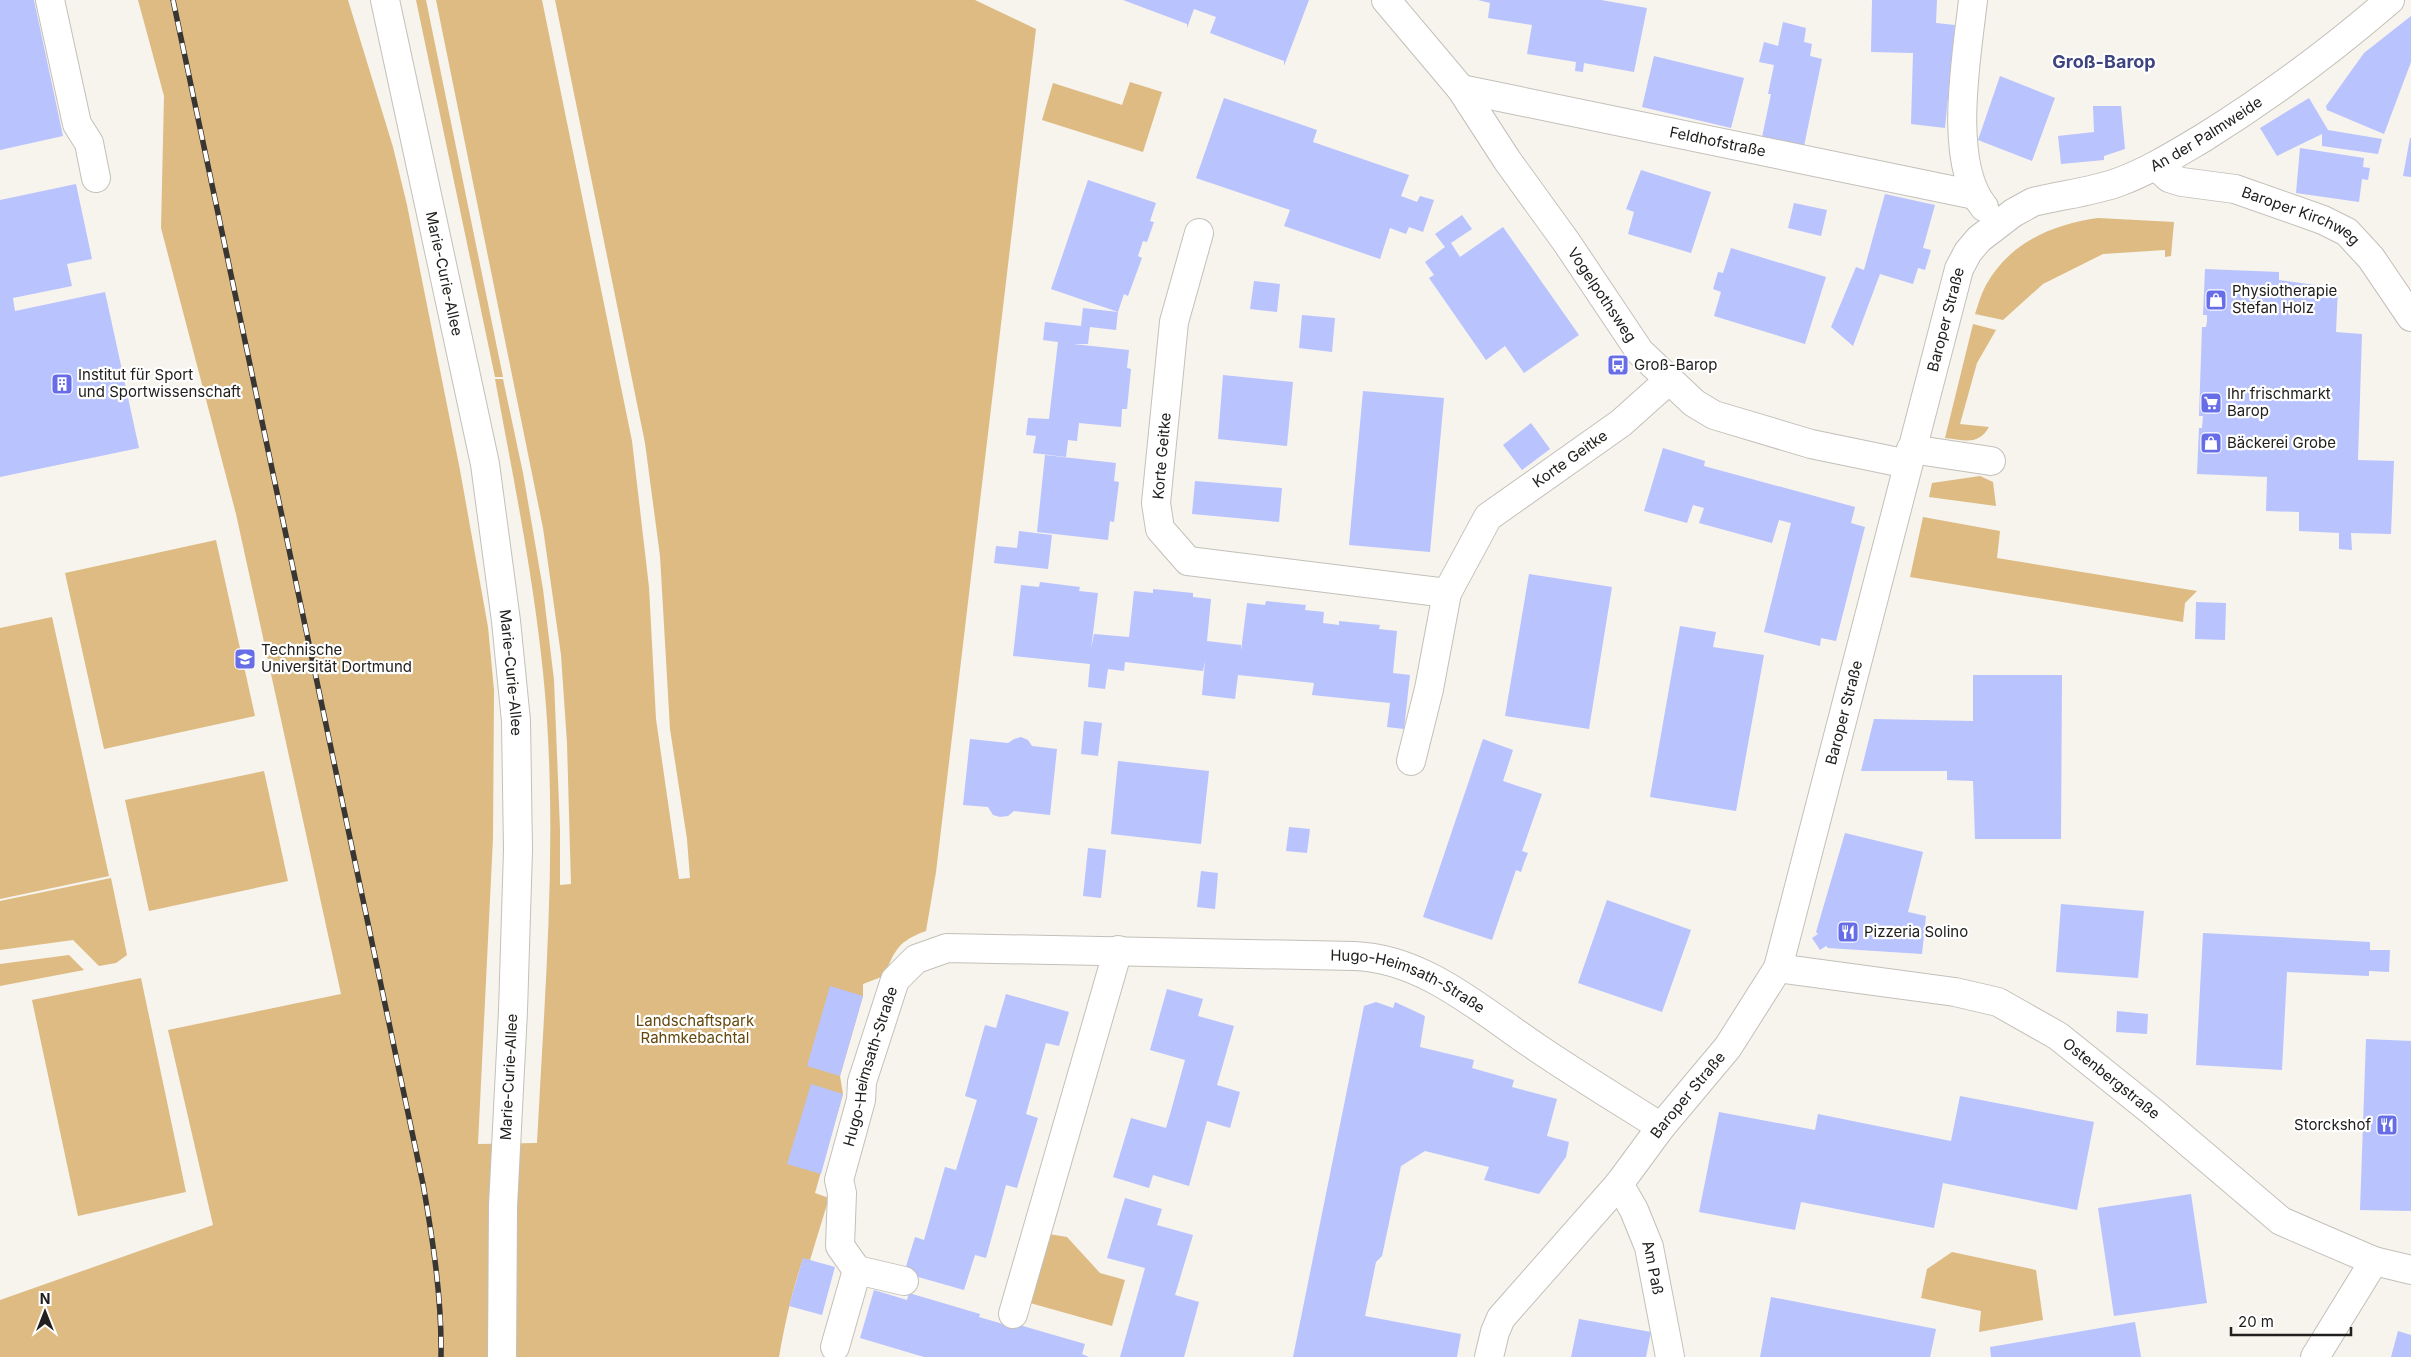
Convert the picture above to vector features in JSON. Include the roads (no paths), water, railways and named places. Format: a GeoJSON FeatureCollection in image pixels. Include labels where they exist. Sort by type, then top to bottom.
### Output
{"type":"FeatureCollection","features":[{"type":"Feature","properties":{"kind":"street"},"geometry":{"type":"LineString","coordinates":[[50,0],[77,124],[89,143],[96,178]]}},
{"type":"Feature","properties":{"kind":"street","name":"Marie-Curie-Allee"},"geometry":{"type":"LineString","coordinates":[[385,0],[485,464],[506,621],[516,721],[518,850],[502,1206],[502,1357]]}},
{"type":"Feature","properties":{"kind":"street","name":"Vogelpothsweg"},"geometry":{"type":"LineString","coordinates":[[1386,0],[1461,89],[1507,160],[1567,243],[1640,352],[1694,402],[1714,415],[1811,444],[1910,457],[1991,461]]}},
{"type":"Feature","properties":{"kind":"street"},"geometry":{"type":"LineString","coordinates":[[1973,0],[1964,84],[1963,117],[1966,156],[1975,195],[1998,223]]}},
{"type":"Feature","properties":{"kind":"street","name":"An der Palmweide"},"geometry":{"type":"LineString","coordinates":[[1998,223],[2033,202],[2111,184],[2156,166],[2249,109],[2343,41],[2390,0]]}},
{"type":"Feature","properties":{"kind":"street","name":"Feldhofstraße"},"geometry":{"type":"LineString","coordinates":[[1461,89],[1975,195]]}},
{"type":"Feature","properties":{"kind":"street","name":"Baroper Kirchweg"},"geometry":{"type":"LineString","coordinates":[[2156,166],[2169,178],[2182,182],[2235,189],[2323,220],[2347,232],[2361,244],[2411,318]]}},
{"type":"Feature","properties":{"kind":"street","name":"Baroper Straße"},"geometry":{"type":"LineString","coordinates":[[1489,1357],[1495,1332],[1501,1318],[1619,1184],[1661,1127],[1728,1047],[1778,968],[1959,269],[1972,246],[1998,223]]}},
{"type":"Feature","properties":{"kind":"street","name":"Korte Geitke"},"geometry":{"type":"LineString","coordinates":[[1199,233],[1174,322],[1156,503],[1160,529],[1188,561],[1447,593]]}},
{"type":"Feature","properties":{"kind":"street","name":"Korte Geitke"},"geometry":{"type":"LineString","coordinates":[[1411,761],[1429,689],[1447,593],[1488,517],[1621,423],[1669,380]]}},
{"type":"Feature","properties":{"kind":"street","name":"Hugo-Heimsath-Straße"},"geometry":{"type":"LineString","coordinates":[[857,1270],[840,1246],[842,1193],[839,1180],[862,1100],[862,1082],[895,980],[908,964],[928,953],[947,948],[1370,956],[1406,965],[1446,986],[1661,1127]]}},
{"type":"Feature","properties":{"kind":"street"},"geometry":{"type":"LineString","coordinates":[[1013,1314],[1118,950]]}},
{"type":"Feature","properties":{"kind":"street","name":"Ostenbergstraße"},"geometry":{"type":"LineString","coordinates":[[1778,968],[1945,991],[1998,1002],[2058,1036],[2154,1113],[2281,1221],[2374,1261],[2411,1270]]}},
{"type":"Feature","properties":{"kind":"street","name":"Am Paß"},"geometry":{"type":"LineString","coordinates":[[1619,1184],[1634,1210],[1649,1247],[1670,1357]]}},
{"type":"Feature","properties":{"kind":"street"},"geometry":{"type":"LineString","coordinates":[[2316,1357],[2374,1261]]}},
{"type":"Feature","properties":{"kind":"street"},"geometry":{"type":"LineString","coordinates":[[835,1347],[857,1270],[904,1281]]}},
{"type":"Feature","properties":{"kind":"railway"},"geometry":{"type":"LineString","coordinates":[[173,0],[423,1184],[438,1292],[441,1357]]}},
{"type":"Feature","properties":{"kind":"place","name":"Physiotherapie Stefan Holz"},"geometry":{"type":"Point","coordinates":[2216,300]}},
{"type":"Feature","properties":{"kind":"place","name":"Groß-Barop"},"geometry":{"type":"Point","coordinates":[1618,365]}},
{"type":"Feature","properties":{"kind":"place","name":"Institut für Sport und Sportwissenschaft"},"geometry":{"type":"Point","coordinates":[62,384]}},
{"type":"Feature","properties":{"kind":"place","name":"Ihr frischmarkt Barop"},"geometry":{"type":"Point","coordinates":[2211,403]}},
{"type":"Feature","properties":{"kind":"place","name":"Bäckerei Grobe"},"geometry":{"type":"Point","coordinates":[2211,443]}},
{"type":"Feature","properties":{"kind":"place","name":"Technische Universität Dortmund"},"geometry":{"type":"Point","coordinates":[245,659]}},
{"type":"Feature","properties":{"kind":"place","name":"Pizzeria Solino"},"geometry":{"type":"Point","coordinates":[1848,932]}},
{"type":"Feature","properties":{"kind":"place","name":"Storckshof"},"geometry":{"type":"Point","coordinates":[2387,1125]}},
{"type":"Feature","properties":{"kind":"district","name":"Groß-Barop"},"geometry":{"type":"Point","coordinates":[2104,62]}},
{"type":"Feature","properties":{"kind":"park label","name":"Landschaftspark Rahmkebachtal"},"geometry":{"type":"Point","coordinates":[695,1030]}}]}
